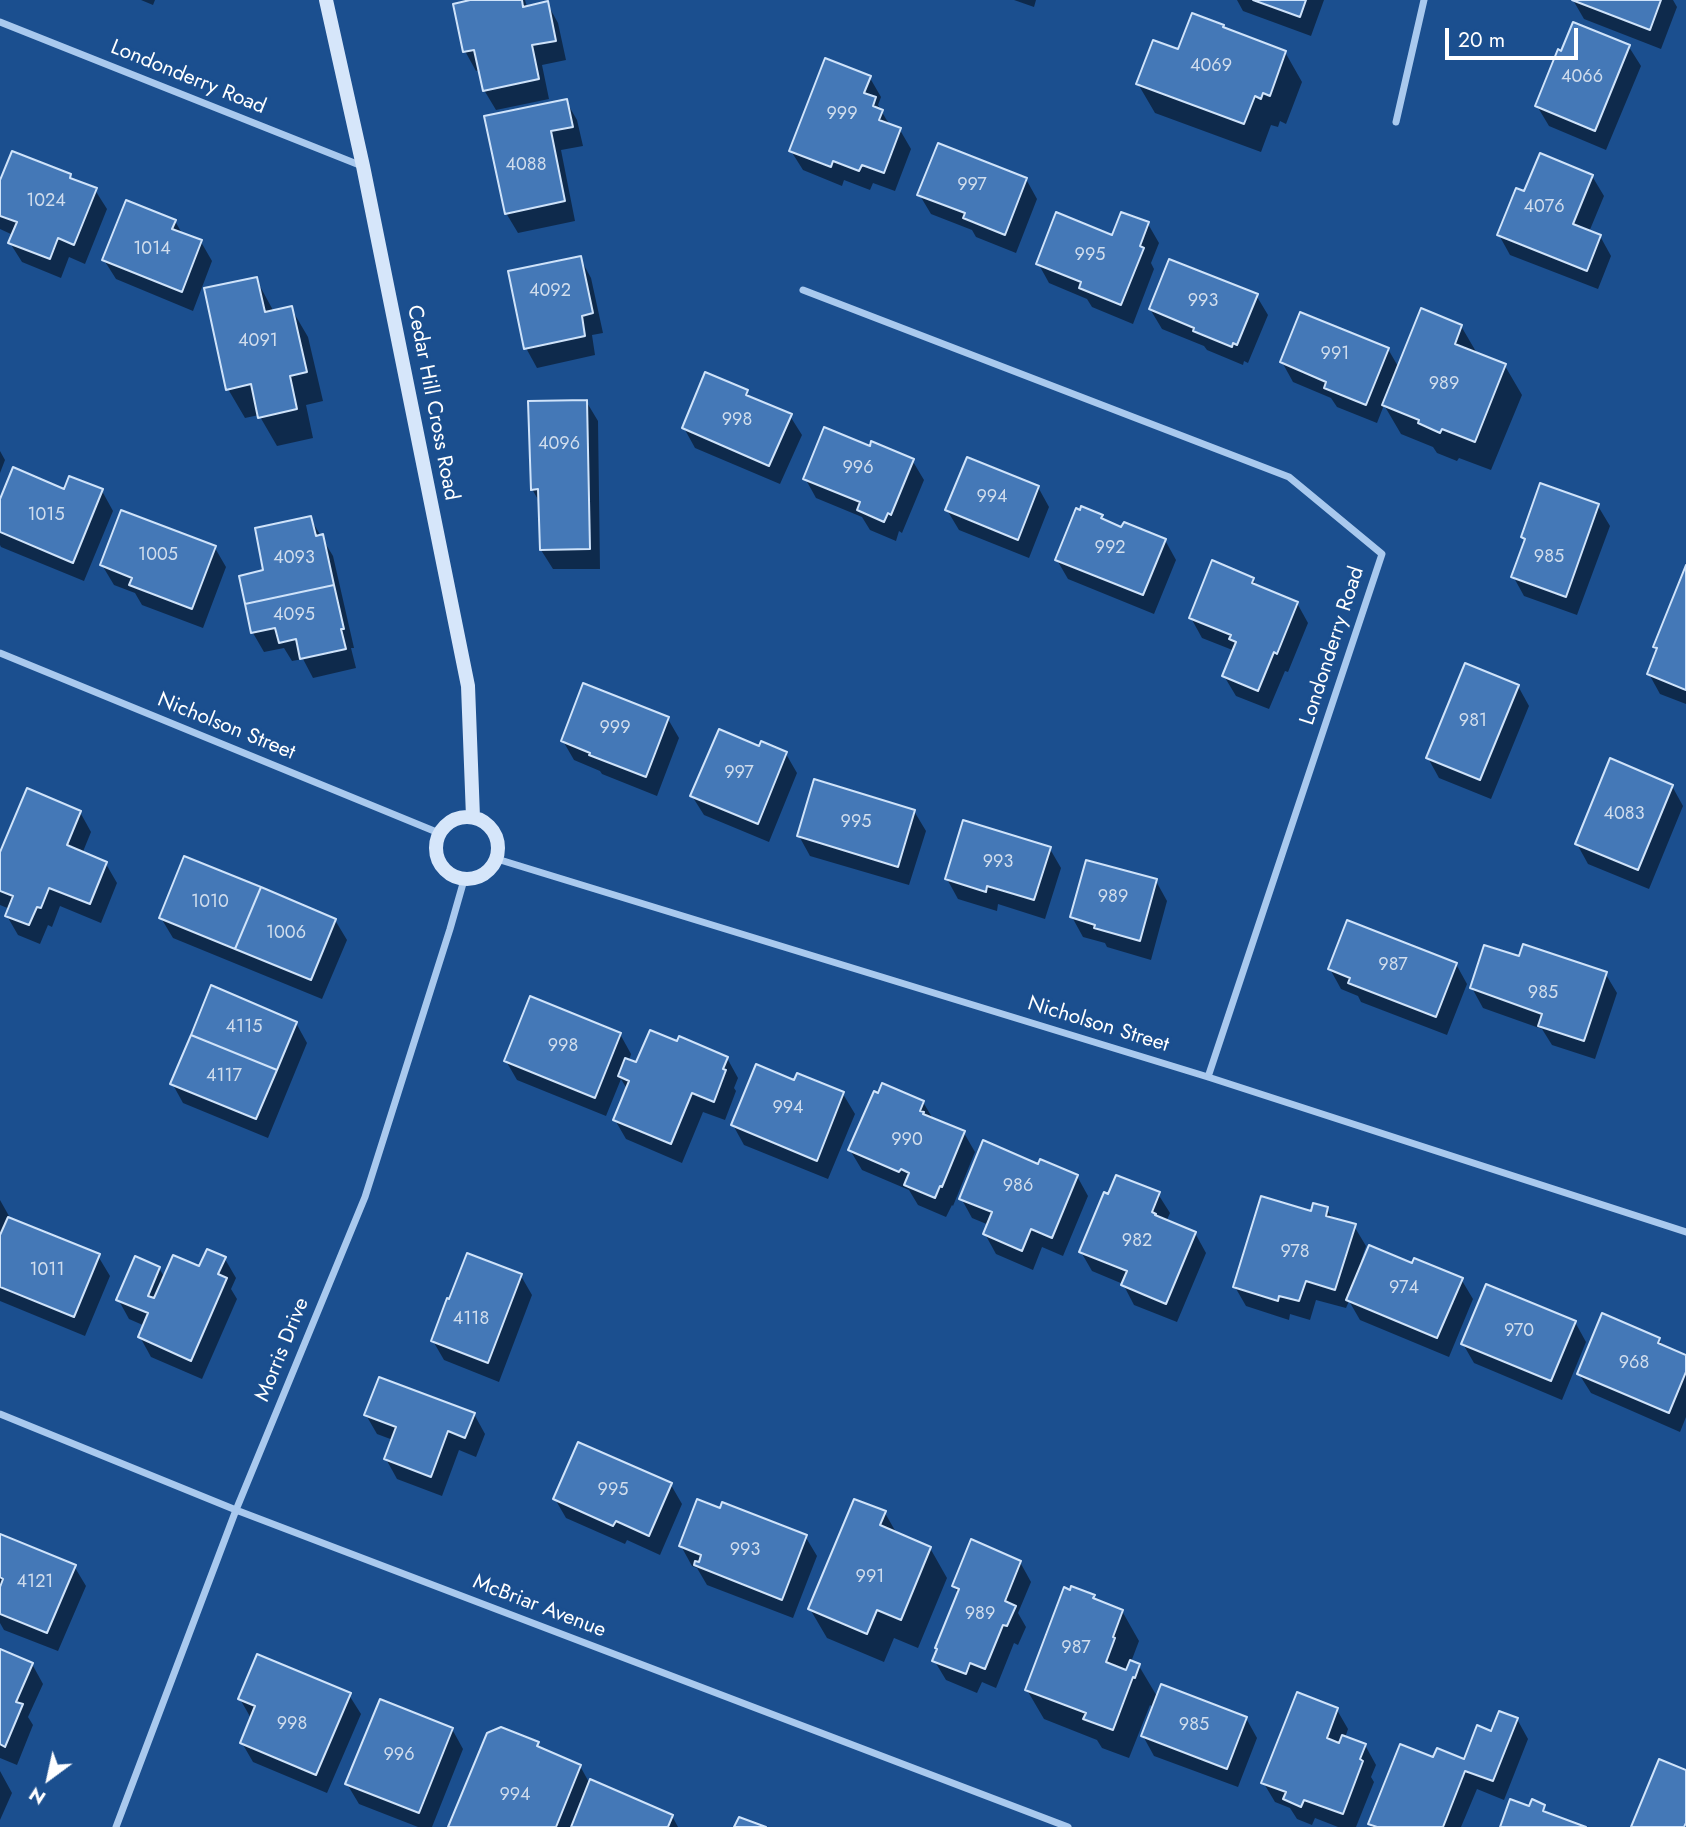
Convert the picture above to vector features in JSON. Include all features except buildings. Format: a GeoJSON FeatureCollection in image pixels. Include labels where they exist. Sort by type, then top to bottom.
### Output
{"type":"FeatureCollection","features":[{"type":"Feature","properties":{"kind":"street","name":"Cedar Hill Cross Road"},"geometry":{"type":"LineString","coordinates":[[326,0],[363,166],[468,686],[473,817]]}},
{"type":"Feature","properties":{"kind":"street"},"geometry":{"type":"LineString","coordinates":[[1396,122],[1423,0]]}},
{"type":"Feature","properties":{"kind":"street","name":"Londonderry Road"},"geometry":{"type":"LineString","coordinates":[[0,22],[363,166]]}},
{"type":"Feature","properties":{"kind":"street","name":"Londonderry Road"},"geometry":{"type":"LineString","coordinates":[[803,290],[1289,477],[1381,554],[1208,1077]]}},
{"type":"Feature","properties":{"kind":"street","name":"Nicholson Street"},"geometry":{"type":"LineString","coordinates":[[0,653],[439,833]]}},
{"type":"Feature","properties":{"kind":"street"},"geometry":{"type":"LineString","coordinates":[[473,817],[490,825],[495,832],[499,850],[492,868],[484,875],[464,880],[454,877],[439,863],[436,843],[439,833],[454,819],[473,817]]}},
{"type":"Feature","properties":{"kind":"street","name":"Nicholson Street"},"geometry":{"type":"LineString","coordinates":[[497,859],[1208,1077],[1686,1232]]}},
{"type":"Feature","properties":{"kind":"street","name":"Morris Drive"},"geometry":{"type":"LineString","coordinates":[[116,1827],[236,1510],[365,1197],[464,880]]}},
{"type":"Feature","properties":{"kind":"street","name":"McBriar Avenue"},"geometry":{"type":"LineString","coordinates":[[0,1414],[236,1510],[1068,1827]]}}]}
